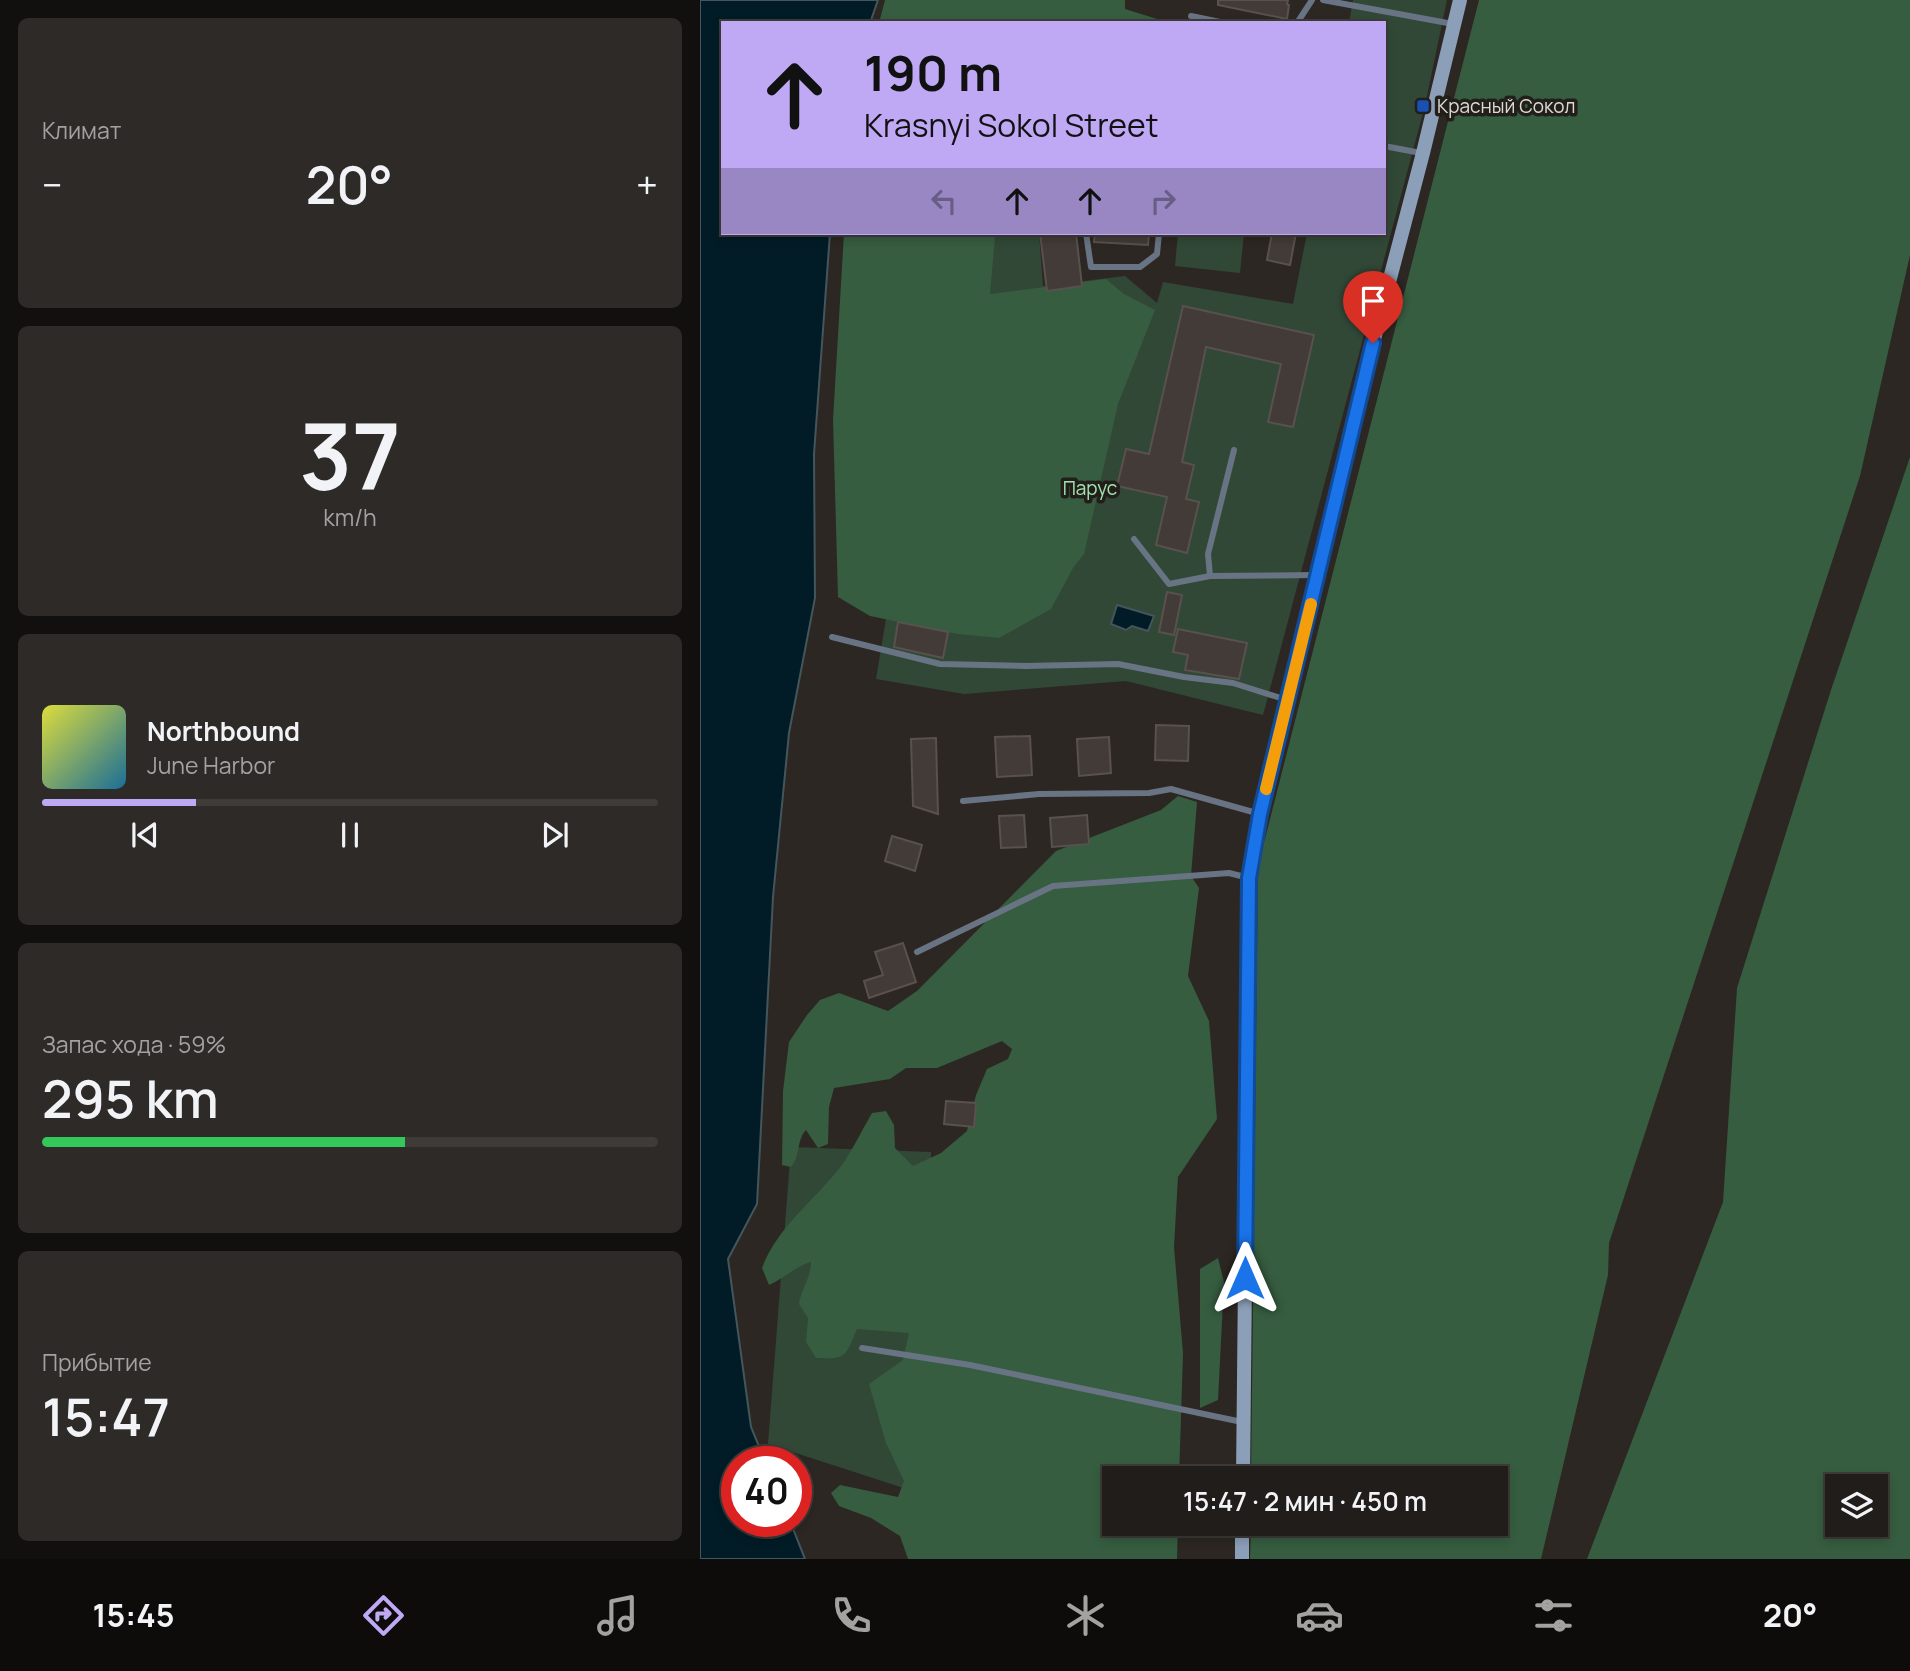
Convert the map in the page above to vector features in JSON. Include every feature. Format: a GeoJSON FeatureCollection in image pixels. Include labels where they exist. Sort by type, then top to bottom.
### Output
{"type":"FeatureCollection","features":[{"type":"Feature","properties":{"kind":"street"},"geometry":{"type":"LineString","coordinates":[[1243,1466],[1249,878],[1260,814],[1287,700],[1373,343],[1460,0]]}},
{"type":"Feature","properties":{"kind":"street"},"geometry":{"type":"LineString","coordinates":[[1242,1536],[1242,1559]]}},
{"type":"Feature","properties":{"kind":"lane"},"geometry":{"type":"LineString","coordinates":[[1298,21],[1312,0]]}},
{"type":"Feature","properties":{"kind":"lane"},"geometry":{"type":"LineString","coordinates":[[1323,0],[1455,24]]}},
{"type":"Feature","properties":{"kind":"lane"},"geometry":{"type":"LineString","coordinates":[[1191,16],[1215,21]]}},
{"type":"Feature","properties":{"kind":"lane"},"geometry":{"type":"LineString","coordinates":[[1386,146],[1423,153]]}},
{"type":"Feature","properties":{"kind":"lane"},"geometry":{"type":"LineString","coordinates":[[1087,235],[1091,267],[1140,267],[1157,254],[1159,235]]}},
{"type":"Feature","properties":{"kind":"lane"},"geometry":{"type":"LineString","coordinates":[[1210,576],[1208,554],[1234,450]]}},
{"type":"Feature","properties":{"kind":"lane"},"geometry":{"type":"LineString","coordinates":[[1134,539],[1169,584],[1210,576],[1318,575]]}},
{"type":"Feature","properties":{"kind":"lane"},"geometry":{"type":"LineString","coordinates":[[832,637],[940,664],[1118,664],[1233,683],[1287,700]]}},
{"type":"Feature","properties":{"kind":"lane"},"geometry":{"type":"LineString","coordinates":[[963,801],[1039,794],[1149,793],[1171,789],[1260,814]]}},
{"type":"Feature","properties":{"kind":"lane"},"geometry":{"type":"LineString","coordinates":[[917,952],[1053,886],[1229,873],[1249,878]]}},
{"type":"Feature","properties":{"kind":"lane"},"geometry":{"type":"LineString","coordinates":[[862,1348],[970,1365],[1244,1423]]}},
{"type":"Feature","properties":{"kind":"green space"},"geometry":{"type":"Polygon","coordinates":[[[885,0],[1125,0],[1125,9],[1164,21],[880,21],[885,0]]]}},
{"type":"Feature","properties":{"kind":"green space","name":"Парус"},"geometry":{"type":"Polygon","coordinates":[[[1353,0],[1447,0],[1425,105],[1263,715],[1126,681],[964,694],[876,679],[893,577],[896,235],[1039,235],[1043,286],[1125,276],[1157,303],[1163,282],[1293,304],[1307,235],[1386,235],[1386,21],[1349,21],[1353,0]]]}},
{"type":"Feature","properties":{"kind":"green space"},"geometry":{"type":"Polygon","coordinates":[[[1479,0],[1910,0],[1910,255],[1860,476],[1609,1243],[1608,1275],[1541,1559],[1250,1559],[1251,1536],[1508,1536],[1508,1466],[1251,1466],[1258,866],[1479,0]]]}},
{"type":"Feature","properties":{"kind":"green space"},"geometry":{"type":"Polygon","coordinates":[[[844,235],[999,235],[995,237],[990,294],[1106,279],[1124,294],[1155,310],[1118,404],[1084,554],[1073,568],[1051,609],[999,638],[958,634],[870,616],[838,597],[833,420],[844,235]]]}},
{"type":"Feature","properties":{"kind":"green space"},"geometry":{"type":"Polygon","coordinates":[[[1178,235],[1244,235],[1240,273],[1175,266],[1178,235]]]}},
{"type":"Feature","properties":{"kind":"green space"},"geometry":{"type":"Polygon","coordinates":[[[1910,457],[1910,1559],[1587,1559],[1723,1202],[1737,988],[1831,690],[1910,457]]]}},
{"type":"Feature","properties":{"kind":"green space"},"geometry":{"type":"Polygon","coordinates":[[[1178,796],[1197,802],[1191,876],[1199,888],[1188,976],[1209,1021],[1217,1119],[1178,1177],[1174,1247],[1183,1353],[1179,1466],[1102,1466],[1102,1536],[1178,1536],[1177,1559],[908,1559],[900,1536],[871,1518],[839,1506],[831,1493],[840,1485],[898,1497],[904,1481],[886,1443],[869,1384],[903,1360],[909,1333],[857,1329],[847,1350],[840,1357],[816,1358],[806,1342],[808,1318],[799,1304],[811,1262],[769,1285],[762,1268],[787,1226],[842,1165],[872,1113],[886,1111],[894,1125],[895,1148],[913,1166],[941,1153],[967,1131],[976,1095],[987,1069],[1008,1059],[1012,1049],[1002,1041],[937,1068],[906,1068],[890,1079],[834,1088],[829,1107],[828,1144],[818,1148],[806,1130],[791,1167],[782,1165],[783,1091],[789,1042],[820,1000],[839,993],[888,1011],[917,991],[1056,851],[1161,810],[1178,796]]]}},
{"type":"Feature","properties":{"kind":"green space"},"geometry":{"type":"Polygon","coordinates":[[[791,1147],[931,1152],[931,1216],[959,1506],[812,1458],[812,1446],[768,1444],[791,1147]]]}},
{"type":"Feature","properties":{"kind":"green space"},"geometry":{"type":"Polygon","coordinates":[[[1218,1258],[1224,1282],[1218,1400],[1200,1408],[1200,1269],[1218,1258]]]}},
{"type":"Feature","properties":{"kind":"water"},"geometry":{"type":"Polygon","coordinates":[[[700,0],[878,0],[871,21],[721,21],[721,235],[830,235],[814,454],[815,598],[789,733],[773,897],[757,1204],[728,1259],[751,1427],[759,1446],[721,1446],[721,1537],[796,1537],[805,1559],[700,1559],[700,0]]]}},
{"type":"Feature","properties":{"kind":"water"},"geometry":{"type":"Polygon","coordinates":[[[1117,605],[1154,616],[1148,631],[1132,626],[1126,630],[1111,624],[1117,605]]]}},
{"type":"Feature","properties":{"kind":"building"},"geometry":{"type":"Polygon","coordinates":[[[1218,0],[1288,0],[1287,19],[1218,5],[1218,0]]]}},
{"type":"Feature","properties":{"kind":"building"},"geometry":{"type":"Polygon","coordinates":[[[1040,235],[1076,235],[1082,286],[1047,291],[1040,235]]]}},
{"type":"Feature","properties":{"kind":"building"},"geometry":{"type":"Polygon","coordinates":[[[1095,235],[1149,235],[1148,245],[1094,242],[1095,235]]]}},
{"type":"Feature","properties":{"kind":"building"},"geometry":{"type":"Polygon","coordinates":[[[1272,235],[1296,235],[1290,265],[1267,260],[1272,235]]]}},
{"type":"Feature","properties":{"kind":"building"},"geometry":{"type":"Polygon","coordinates":[[[1183,306],[1314,335],[1293,427],[1268,422],[1281,364],[1206,347],[1182,462],[1194,465],[1186,499],[1199,502],[1187,553],[1156,545],[1167,497],[1117,486],[1126,449],[1149,454],[1183,306]]]}},
{"type":"Feature","properties":{"kind":"building"},"geometry":{"type":"Polygon","coordinates":[[[1167,592],[1182,595],[1174,635],[1159,632],[1167,592]]]}},
{"type":"Feature","properties":{"kind":"building"},"geometry":{"type":"Polygon","coordinates":[[[898,622],[948,632],[943,658],[894,647],[898,622]]]}},
{"type":"Feature","properties":{"kind":"building"},"geometry":{"type":"Polygon","coordinates":[[[1178,629],[1247,643],[1239,679],[1185,670],[1188,655],[1173,652],[1178,629]]]}},
{"type":"Feature","properties":{"kind":"building"},"geometry":{"type":"Polygon","coordinates":[[[1156,725],[1189,726],[1188,761],[1155,760],[1156,725]]]}},
{"type":"Feature","properties":{"kind":"building"},"geometry":{"type":"Polygon","coordinates":[[[1030,736],[1032,775],[997,777],[995,737],[1030,736]]]}},
{"type":"Feature","properties":{"kind":"building"},"geometry":{"type":"Polygon","coordinates":[[[1109,737],[1111,773],[1079,776],[1077,739],[1109,737]]]}},
{"type":"Feature","properties":{"kind":"building"},"geometry":{"type":"Polygon","coordinates":[[[936,738],[938,814],[913,806],[911,739],[936,738]]]}},
{"type":"Feature","properties":{"kind":"building"},"geometry":{"type":"Polygon","coordinates":[[[1024,815],[1026,847],[1001,848],[999,816],[1024,815]]]}},
{"type":"Feature","properties":{"kind":"building"},"geometry":{"type":"Polygon","coordinates":[[[1087,815],[1089,844],[1052,847],[1050,818],[1087,815]]]}},
{"type":"Feature","properties":{"kind":"building"},"geometry":{"type":"Polygon","coordinates":[[[892,836],[922,845],[915,871],[885,861],[892,836]]]}},
{"type":"Feature","properties":{"kind":"building"},"geometry":{"type":"Polygon","coordinates":[[[903,943],[916,982],[869,998],[864,981],[883,975],[875,952],[903,943]]]}},
{"type":"Feature","properties":{"kind":"building"},"geometry":{"type":"Polygon","coordinates":[[[946,1101],[976,1103],[974,1127],[944,1124],[946,1101]]]}},
{"type":"Feature","properties":{"kind":"slow traffic"},"geometry":{"type":"LineString","coordinates":[[1266,789],[1311,604]]}},
{"type":"Feature","properties":{"kind":"place","name":"Красный Сокол"},"geometry":{"type":"Point","coordinates":[1423,106]}},
{"type":"Feature","properties":{"kind":"route"},"geometry":{"type":"LineString","coordinates":[[1245,1278],[1249,878],[1260,814],[1373,343]]}}]}
